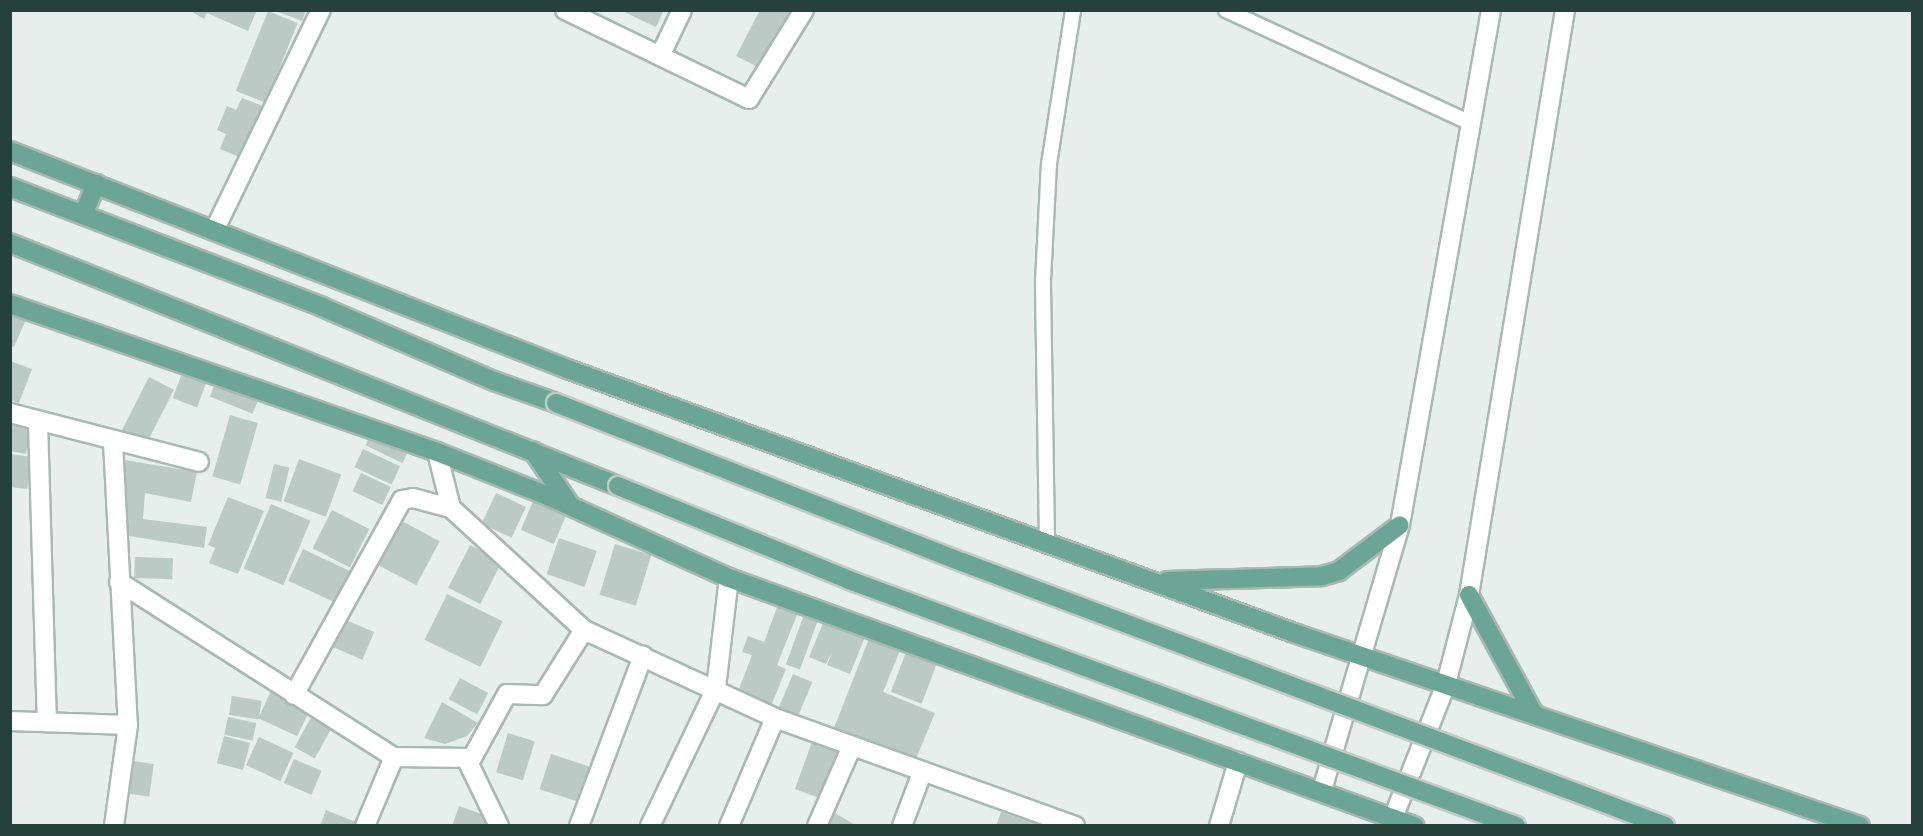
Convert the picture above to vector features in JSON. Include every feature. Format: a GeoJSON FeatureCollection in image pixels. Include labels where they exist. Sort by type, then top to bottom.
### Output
{"type":"FeatureCollection","features":[{"type":"Feature","properties":{"kind":"main road"},"geometry":{"type":"LineString","coordinates":[[10,151],[570,370],[1364,656],[1860,825]]}},
{"type":"Feature","properties":{"kind":"main road"},"geometry":{"type":"LineString","coordinates":[[83,215],[96,184]]}},
{"type":"Feature","properties":{"kind":"main road"},"geometry":{"type":"LineString","coordinates":[[10,187],[322,306],[494,381],[556,403],[962,562],[1665,825]]}},
{"type":"Feature","properties":{"kind":"main road"},"geometry":{"type":"LineString","coordinates":[[10,243],[533,451],[849,580],[1516,825]]}},
{"type":"Feature","properties":{"kind":"main road"},"geometry":{"type":"LineString","coordinates":[[10,304],[437,452],[572,507],[729,578],[1414,825]]}},
{"type":"Feature","properties":{"kind":"main road"},"geometry":{"type":"LineString","coordinates":[[533,451],[572,507]]}},
{"type":"Feature","properties":{"kind":"main road"},"geometry":{"type":"LineString","coordinates":[[1156,582],[1322,576],[1339,571],[1400,525]]}},
{"type":"Feature","properties":{"kind":"main road"},"geometry":{"type":"LineString","coordinates":[[1469,595],[1534,714]]}},
{"type":"Feature","properties":{"kind":"street"},"geometry":{"type":"LineString","coordinates":[[215,230],[321,10]]}},
{"type":"Feature","properties":{"kind":"street"},"geometry":{"type":"LineString","coordinates":[[565,10],[598,18],[660,56],[749,99],[804,10]]}},
{"type":"Feature","properties":{"kind":"street"},"geometry":{"type":"LineString","coordinates":[[660,56],[682,10]]}},
{"type":"Feature","properties":{"kind":"street"},"geometry":{"type":"LineString","coordinates":[[1322,790],[1364,656],[1400,525],[1491,10]]}},
{"type":"Feature","properties":{"kind":"street"},"geometry":{"type":"LineString","coordinates":[[1393,818],[1446,684],[1469,595],[1565,10]]}},
{"type":"Feature","properties":{"kind":"street"},"geometry":{"type":"LineString","coordinates":[[10,412],[38,423],[199,462]]}},
{"type":"Feature","properties":{"kind":"street"},"geometry":{"type":"LineString","coordinates":[[38,423],[46,720]]}},
{"type":"Feature","properties":{"kind":"street"},"geometry":{"type":"LineString","coordinates":[[112,442],[128,724],[114,825]]}},
{"type":"Feature","properties":{"kind":"street"},"geometry":{"type":"LineString","coordinates":[[437,452],[451,508]]}},
{"type":"Feature","properties":{"kind":"street"},"geometry":{"type":"LineString","coordinates":[[294,695],[402,500],[413,498],[451,508],[585,630],[716,688],[775,718],[922,773],[1076,825]]}},
{"type":"Feature","properties":{"kind":"street"},"geometry":{"type":"LineString","coordinates":[[650,825],[716,688],[729,578]]}},
{"type":"Feature","properties":{"kind":"street"},"geometry":{"type":"LineString","coordinates":[[119,582],[394,757],[472,758],[507,694],[543,695],[585,630]]}},
{"type":"Feature","properties":{"kind":"street"},"geometry":{"type":"LineString","coordinates":[[579,825],[643,656]]}},
{"type":"Feature","properties":{"kind":"street"},"geometry":{"type":"LineString","coordinates":[[729,825],[775,718]]}},
{"type":"Feature","properties":{"kind":"street"},"geometry":{"type":"LineString","coordinates":[[10,721],[46,720],[128,724]]}},
{"type":"Feature","properties":{"kind":"street"},"geometry":{"type":"LineString","coordinates":[[817,825],[852,746]]}},
{"type":"Feature","properties":{"kind":"street"},"geometry":{"type":"LineString","coordinates":[[365,825],[394,757]]}},
{"type":"Feature","properties":{"kind":"street"},"geometry":{"type":"LineString","coordinates":[[466,758],[499,825]]}},
{"type":"Feature","properties":{"kind":"street"},"geometry":{"type":"LineString","coordinates":[[1219,825],[1238,762]]}},
{"type":"Feature","properties":{"kind":"street"},"geometry":{"type":"LineString","coordinates":[[902,825],[922,773]]}},
{"type":"Feature","properties":{"kind":"lane"},"geometry":{"type":"LineString","coordinates":[[1047,541],[1043,281],[1049,164],[1073,10]]}},
{"type":"Feature","properties":{"kind":"lane"},"geometry":{"type":"LineString","coordinates":[[1226,10],[1471,123]]}},
{"type":"Feature","properties":{"kind":"building"},"geometry":{"type":"Polygon","coordinates":[[[189,10],[257,10],[248,31],[207,13],[204,19],[189,10]]]}},
{"type":"Feature","properties":{"kind":"building"},"geometry":{"type":"Polygon","coordinates":[[[273,10],[306,10],[302,21],[273,10]]]}},
{"type":"Feature","properties":{"kind":"building"},"geometry":{"type":"Polygon","coordinates":[[[620,10],[664,10],[656,27],[620,10]]]}},
{"type":"Feature","properties":{"kind":"building"},"geometry":{"type":"Polygon","coordinates":[[[760,10],[790,10],[760,68],[736,56],[760,10]]]}},
{"type":"Feature","properties":{"kind":"building"},"geometry":{"type":"Polygon","coordinates":[[[268,11],[298,23],[265,103],[236,91],[268,11]]]}},
{"type":"Feature","properties":{"kind":"building"},"geometry":{"type":"Polygon","coordinates":[[[242,98],[263,106],[242,158],[220,149],[226,134],[217,130],[227,106],[236,110],[242,98]]]}},
{"type":"Feature","properties":{"kind":"building"},"geometry":{"type":"Polygon","coordinates":[[[10,311],[27,317],[14,347],[10,346],[10,311]]]}},
{"type":"Feature","properties":{"kind":"building"},"geometry":{"type":"Polygon","coordinates":[[[10,361],[32,369],[19,403],[10,400],[10,361]]]}},
{"type":"Feature","properties":{"kind":"building"},"geometry":{"type":"Polygon","coordinates":[[[183,371],[207,380],[197,407],[173,398],[183,371]]]}},
{"type":"Feature","properties":{"kind":"building"},"geometry":{"type":"Polygon","coordinates":[[[149,377],[174,390],[147,443],[122,430],[149,377]]]}},
{"type":"Feature","properties":{"kind":"building"},"geometry":{"type":"Polygon","coordinates":[[[217,379],[260,396],[253,414],[210,397],[217,379]]]}},
{"type":"Feature","properties":{"kind":"building"},"geometry":{"type":"Polygon","coordinates":[[[230,415],[258,423],[240,485],[212,477],[230,415]]]}},
{"type":"Feature","properties":{"kind":"building"},"geometry":{"type":"Polygon","coordinates":[[[10,422],[32,426],[26,454],[10,451],[10,422]]]}},
{"type":"Feature","properties":{"kind":"building"},"geometry":{"type":"Polygon","coordinates":[[[373,430],[410,448],[402,463],[366,445],[373,430]]]}},
{"type":"Feature","properties":{"kind":"building"},"geometry":{"type":"Polygon","coordinates":[[[363,449],[400,466],[392,484],[355,467],[363,449]]]}},
{"type":"Feature","properties":{"kind":"building"},"geometry":{"type":"Polygon","coordinates":[[[10,454],[32,457],[27,489],[10,487],[10,454]]]}},
{"type":"Feature","properties":{"kind":"building"},"geometry":{"type":"Polygon","coordinates":[[[119,459],[197,472],[191,502],[145,493],[143,519],[207,527],[204,548],[123,535],[119,459]]]}},
{"type":"Feature","properties":{"kind":"building"},"geometry":{"type":"Polygon","coordinates":[[[299,459],[341,474],[326,517],[284,501],[299,459]]]}},
{"type":"Feature","properties":{"kind":"building"},"geometry":{"type":"Polygon","coordinates":[[[274,464],[290,468],[281,502],[266,498],[274,464]]]}},
{"type":"Feature","properties":{"kind":"building"},"geometry":{"type":"Polygon","coordinates":[[[361,473],[391,487],[382,505],[353,491],[361,473]]]}},
{"type":"Feature","properties":{"kind":"building"},"geometry":{"type":"Polygon","coordinates":[[[496,493],[526,507],[512,538],[482,524],[496,493]]]}},
{"type":"Feature","properties":{"kind":"building"},"geometry":{"type":"Polygon","coordinates":[[[536,494],[569,508],[554,544],[521,530],[536,494]]]}},
{"type":"Feature","properties":{"kind":"building"},"geometry":{"type":"Polygon","coordinates":[[[228,497],[264,511],[238,574],[209,563],[215,548],[208,545],[228,497]]]}},
{"type":"Feature","properties":{"kind":"building"},"geometry":{"type":"Polygon","coordinates":[[[271,504],[311,521],[283,585],[244,568],[271,504]]]}},
{"type":"Feature","properties":{"kind":"building"},"geometry":{"type":"Polygon","coordinates":[[[332,510],[369,529],[350,567],[312,548],[332,510]]]}},
{"type":"Feature","properties":{"kind":"building"},"geometry":{"type":"Polygon","coordinates":[[[400,520],[440,541],[416,585],[377,564],[400,520]]]}},
{"type":"Feature","properties":{"kind":"building"},"geometry":{"type":"Polygon","coordinates":[[[559,538],[597,551],[584,587],[547,574],[559,538]]]}},
{"type":"Feature","properties":{"kind":"building"},"geometry":{"type":"Polygon","coordinates":[[[615,544],[651,555],[636,606],[600,595],[615,544]]]}},
{"type":"Feature","properties":{"kind":"building"},"geometry":{"type":"Polygon","coordinates":[[[470,545],[502,561],[480,604],[448,588],[470,545]]]}},
{"type":"Feature","properties":{"kind":"building"},"geometry":{"type":"Polygon","coordinates":[[[303,549],[351,571],[336,603],[288,581],[303,549]]]}},
{"type":"Feature","properties":{"kind":"building"},"geometry":{"type":"Polygon","coordinates":[[[135,557],[173,558],[172,579],[134,578],[135,557]]]}},
{"type":"Feature","properties":{"kind":"building"},"geometry":{"type":"Polygon","coordinates":[[[447,594],[503,621],[480,667],[425,640],[447,594]]]}},
{"type":"Feature","properties":{"kind":"building"},"geometry":{"type":"Polygon","coordinates":[[[781,597],[801,605],[777,665],[786,669],[769,711],[736,697],[752,655],[742,652],[748,636],[764,642],[781,597]]]}},
{"type":"Feature","properties":{"kind":"building"},"geometry":{"type":"Polygon","coordinates":[[[806,609],[820,614],[800,670],[786,664],[806,609]]]}},
{"type":"Feature","properties":{"kind":"building"},"geometry":{"type":"Polygon","coordinates":[[[341,618],[374,632],[362,660],[329,646],[341,618]]]}},
{"type":"Feature","properties":{"kind":"building"},"geometry":{"type":"Polygon","coordinates":[[[824,621],[867,632],[850,674],[827,665],[833,650],[826,664],[809,657],[824,621]]]}},
{"type":"Feature","properties":{"kind":"building"},"geometry":{"type":"Polygon","coordinates":[[[872,631],[903,643],[883,692],[935,713],[913,766],[832,733],[872,631]]]}},
{"type":"Feature","properties":{"kind":"building"},"geometry":{"type":"Polygon","coordinates":[[[908,647],[939,659],[922,704],[891,692],[908,647]]]}},
{"type":"Feature","properties":{"kind":"building"},"geometry":{"type":"Polygon","coordinates":[[[793,674],[812,682],[795,723],[776,715],[793,674]]]}},
{"type":"Feature","properties":{"kind":"building"},"geometry":{"type":"Polygon","coordinates":[[[460,678],[488,693],[477,714],[449,699],[460,678]]]}},
{"type":"Feature","properties":{"kind":"building"},"geometry":{"type":"Polygon","coordinates":[[[271,691],[310,709],[297,736],[258,718],[271,691]]]}},
{"type":"Feature","properties":{"kind":"building"},"geometry":{"type":"Polygon","coordinates":[[[232,696],[262,701],[259,719],[229,715],[232,696]]]}},
{"type":"Feature","properties":{"kind":"building"},"geometry":{"type":"Polygon","coordinates":[[[442,702],[478,723],[467,736],[445,744],[424,738],[442,702]]]}},
{"type":"Feature","properties":{"kind":"building"},"geometry":{"type":"Polygon","coordinates":[[[313,714],[333,725],[315,758],[295,747],[313,714]]]}},
{"type":"Feature","properties":{"kind":"building"},"geometry":{"type":"Polygon","coordinates":[[[228,717],[256,723],[253,741],[224,735],[228,717]]]}},
{"type":"Feature","properties":{"kind":"building"},"geometry":{"type":"Polygon","coordinates":[[[508,733],[535,741],[523,780],[496,772],[508,733]]]}},
{"type":"Feature","properties":{"kind":"building"},"geometry":{"type":"Polygon","coordinates":[[[224,736],[250,743],[243,770],[217,763],[224,736]]]}},
{"type":"Feature","properties":{"kind":"building"},"geometry":{"type":"Polygon","coordinates":[[[259,737],[293,753],[280,781],[246,765],[259,737]]]}},
{"type":"Feature","properties":{"kind":"building"},"geometry":{"type":"Polygon","coordinates":[[[812,742],[839,752],[822,799],[795,789],[812,742]]]}},
{"type":"Feature","properties":{"kind":"building"},"geometry":{"type":"Polygon","coordinates":[[[551,754],[590,767],[579,802],[540,789],[551,754]]]}},
{"type":"Feature","properties":{"kind":"building"},"geometry":{"type":"Polygon","coordinates":[[[294,759],[322,771],[311,795],[284,783],[294,759]]]}},
{"type":"Feature","properties":{"kind":"building"},"geometry":{"type":"Polygon","coordinates":[[[133,761],[154,764],[149,797],[128,794],[133,761]]]}},
{"type":"Feature","properties":{"kind":"building"},"geometry":{"type":"Polygon","coordinates":[[[459,806],[487,816],[484,826],[452,826],[459,806]]]}},
{"type":"Feature","properties":{"kind":"building"},"geometry":{"type":"Polygon","coordinates":[[[326,810],[361,824],[361,826],[320,826],[326,810]]]}},
{"type":"Feature","properties":{"kind":"building"},"geometry":{"type":"Polygon","coordinates":[[[1001,812],[1038,825],[1038,826],[996,826],[1001,812]]]}},
{"type":"Feature","properties":{"kind":"building"},"geometry":{"type":"Polygon","coordinates":[[[835,813],[857,826],[828,826],[835,813]]]}}]}
